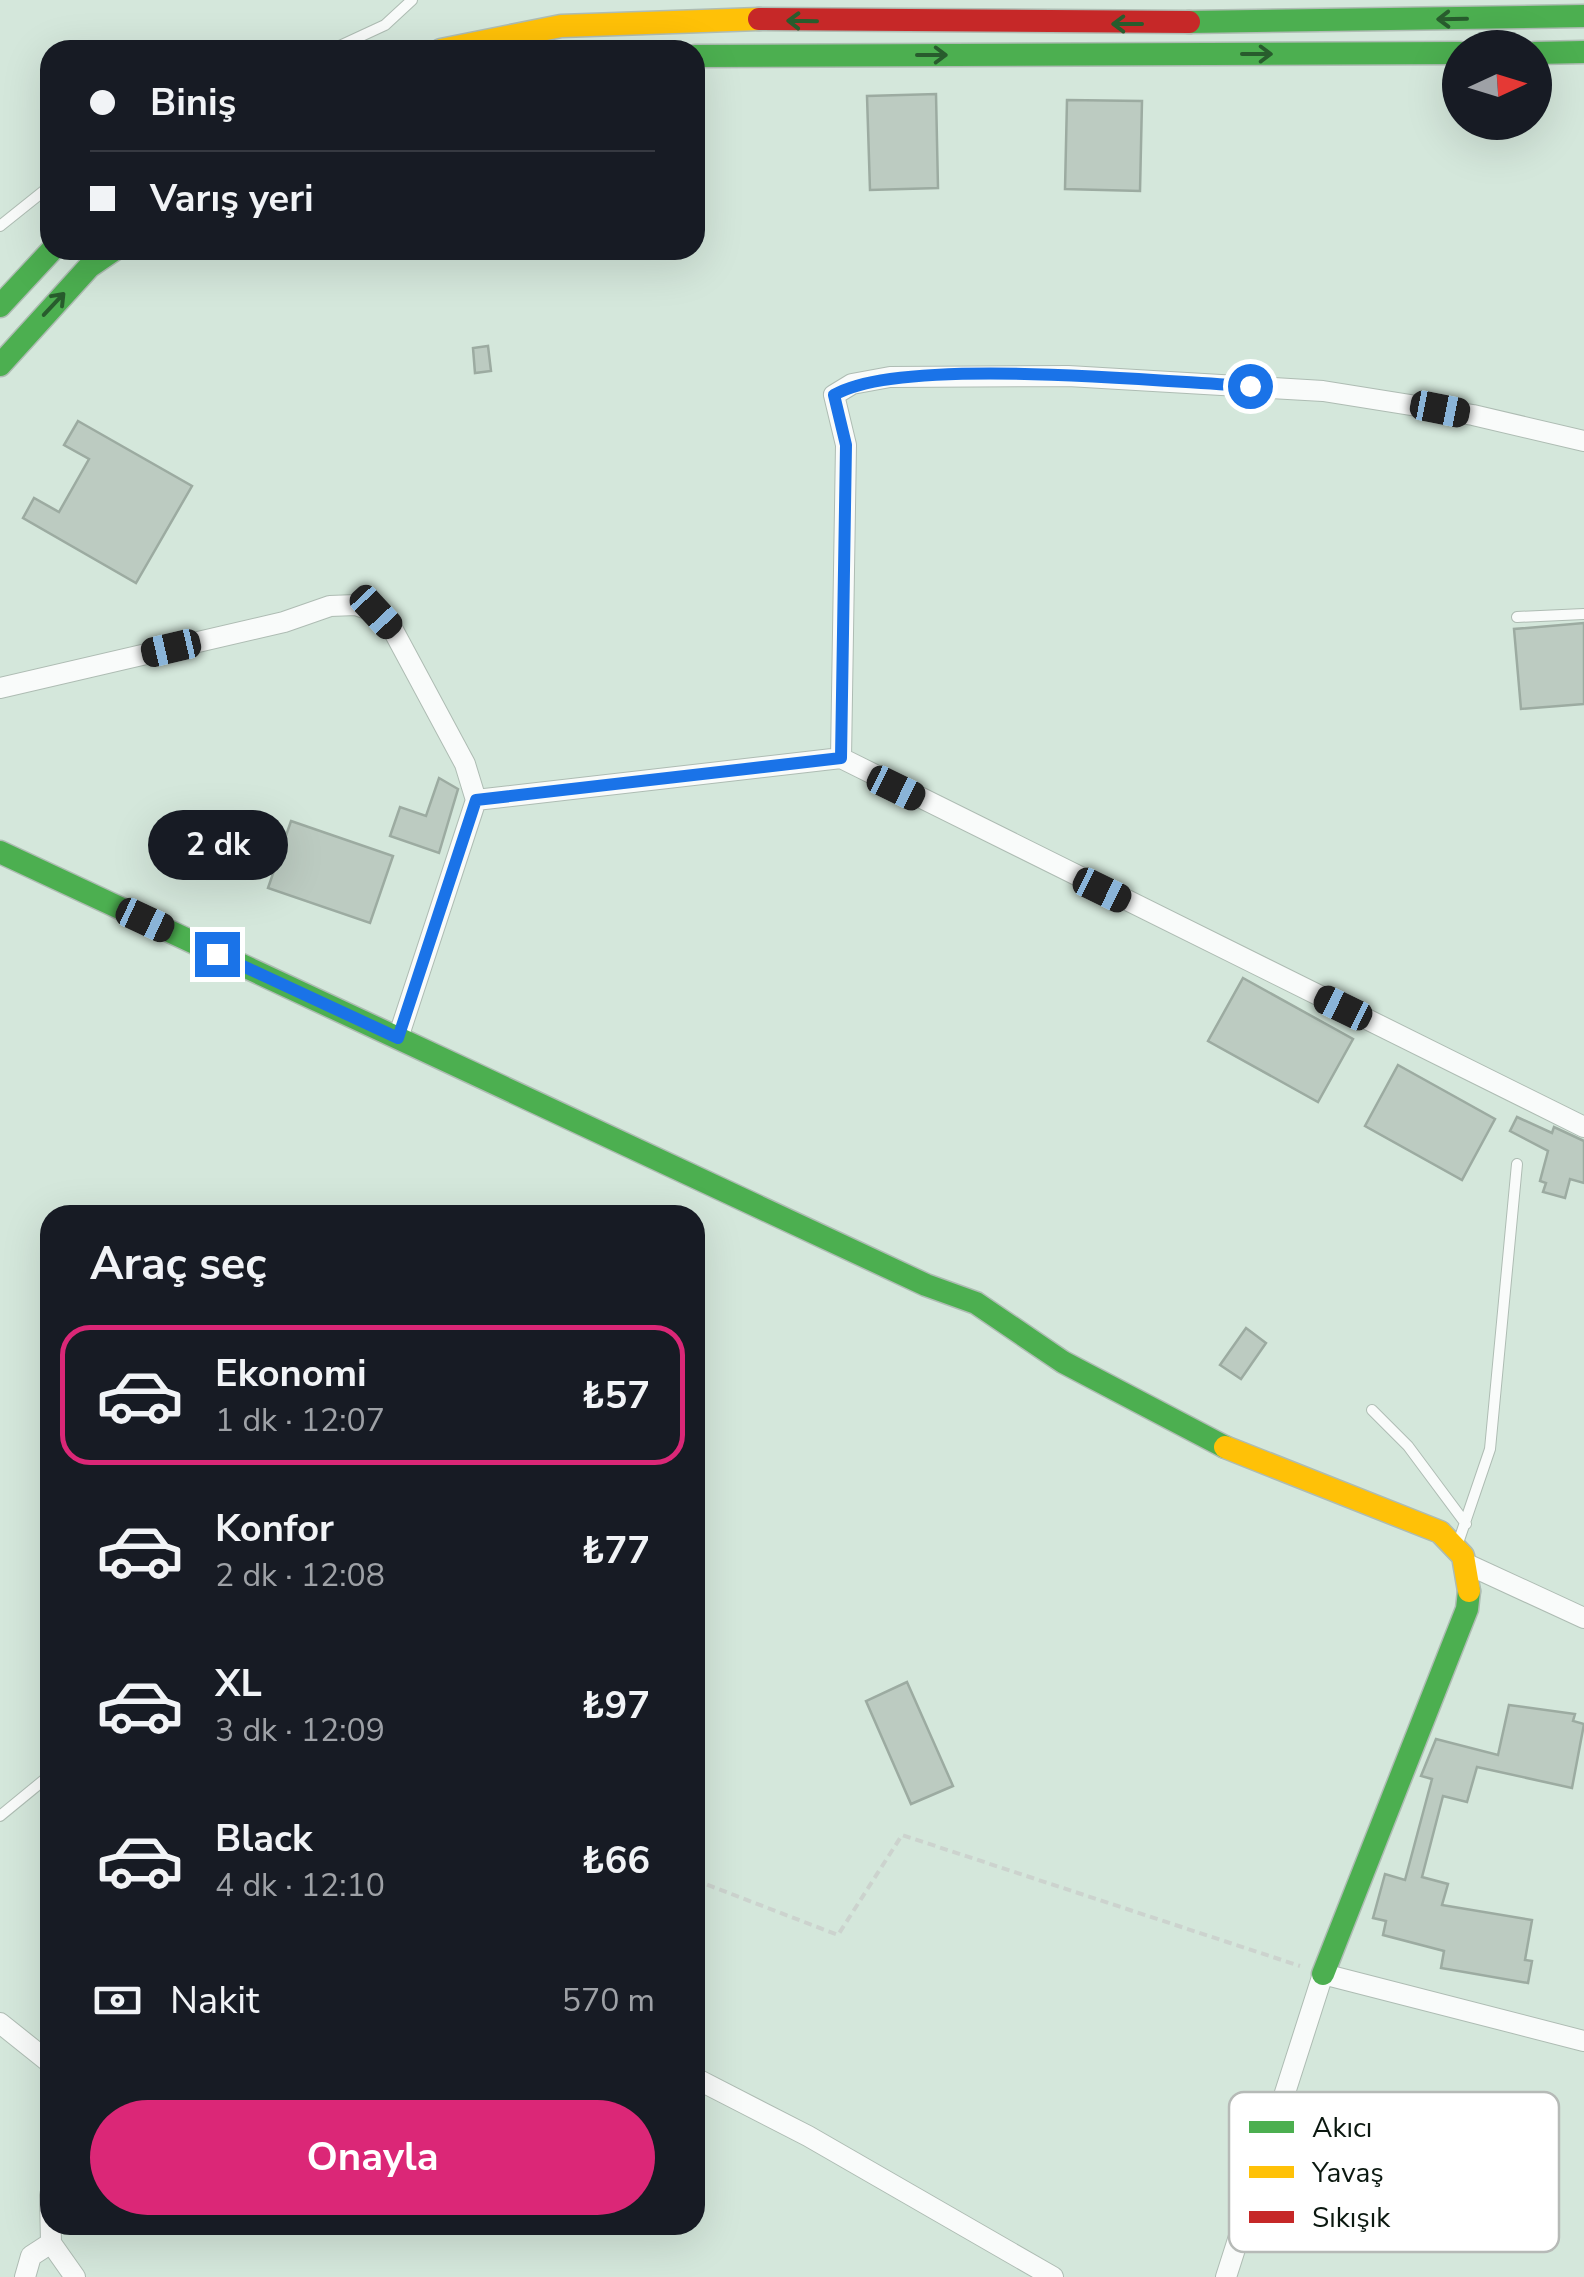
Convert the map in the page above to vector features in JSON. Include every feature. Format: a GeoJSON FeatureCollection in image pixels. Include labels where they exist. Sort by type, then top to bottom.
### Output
{"type":"FeatureCollection","features":[{"type":"Feature","properties":{"kind":"main road"},"geometry":{"type":"LineString","coordinates":[[474,40],[504,31],[696,19],[1150,24],[1584,16]]}},
{"type":"Feature","properties":{"kind":"main road"},"geometry":{"type":"LineString","coordinates":[[1552,52],[1584,52]]}},
{"type":"Feature","properties":{"kind":"main road"},"geometry":{"type":"LineString","coordinates":[[705,56],[1442,53]]}},
{"type":"Feature","properties":{"kind":"main road"},"geometry":{"type":"LineString","coordinates":[[0,306],[43,260]]}},
{"type":"Feature","properties":{"kind":"main road"},"geometry":{"type":"LineString","coordinates":[[0,364],[99,260]]}},
{"type":"Feature","properties":{"kind":"main road"},"geometry":{"type":"LineString","coordinates":[[0,852],[926,1285],[976,1303],[1063,1362],[1234,1452],[1440,1532],[1461,1534],[1469,1565],[1467,1609],[1323,1974]]}},
{"type":"Feature","properties":{"kind":"street"},"geometry":{"type":"LineString","coordinates":[[841,758],[846,445],[834,395],[852,384],[890,377],[1068,376],[1323,391],[1456,412],[1584,441]]}},
{"type":"Feature","properties":{"kind":"street"},"geometry":{"type":"LineString","coordinates":[[0,688],[284,622],[330,606],[356,605],[376,612],[393,630],[465,764],[476,800],[398,1038]]}},
{"type":"Feature","properties":{"kind":"street"},"geometry":{"type":"LineString","coordinates":[[476,800],[841,758],[1584,1127]]}},
{"type":"Feature","properties":{"kind":"street"},"geometry":{"type":"LineString","coordinates":[[1469,1565],[1584,1618]]}},
{"type":"Feature","properties":{"kind":"street"},"geometry":{"type":"LineString","coordinates":[[1285,2092],[1323,1974],[1584,2041]]}},
{"type":"Feature","properties":{"kind":"street"},"geometry":{"type":"LineString","coordinates":[[0,2024],[40,2052]]}},
{"type":"Feature","properties":{"kind":"street"},"geometry":{"type":"LineString","coordinates":[[705,2083],[808,2136],[1053,2277]]}},
{"type":"Feature","properties":{"kind":"street"},"geometry":{"type":"LineString","coordinates":[[51,2235],[51,2242],[75,2277]]}},
{"type":"Feature","properties":{"kind":"street"},"geometry":{"type":"LineString","coordinates":[[25,2277],[31,2256],[51,2242]]}},
{"type":"Feature","properties":{"kind":"street"},"geometry":{"type":"LineString","coordinates":[[1226,2277],[1234,2252]]}},
{"type":"Feature","properties":{"kind":"lane"},"geometry":{"type":"LineString","coordinates":[[353,40],[385,25],[412,0]]}},
{"type":"Feature","properties":{"kind":"lane"},"geometry":{"type":"LineString","coordinates":[[0,226],[40,194]]}},
{"type":"Feature","properties":{"kind":"lane"},"geometry":{"type":"LineString","coordinates":[[1517,617],[1584,614]]}},
{"type":"Feature","properties":{"kind":"lane"},"geometry":{"type":"LineString","coordinates":[[1461,1534],[1490,1449],[1517,1164]]}},
{"type":"Feature","properties":{"kind":"lane"},"geometry":{"type":"LineString","coordinates":[[1372,1410],[1408,1446],[1461,1534]]}},
{"type":"Feature","properties":{"kind":"lane"},"geometry":{"type":"LineString","coordinates":[[0,1816],[40,1783]]}},
{"type":"Feature","properties":{"kind":"path"},"geometry":{"type":"LineString","coordinates":[[705,1884],[838,1936],[902,1836],[1323,1974]]}},
{"type":"Feature","properties":{"kind":"building"},"geometry":{"type":"Polygon","coordinates":[[[936,94],[938,188],[870,190],[867,96],[936,94]]]}},
{"type":"Feature","properties":{"kind":"building"},"geometry":{"type":"Polygon","coordinates":[[[1067,100],[1142,101],[1140,191],[1065,189],[1067,100]]]}},
{"type":"Feature","properties":{"kind":"building"},"geometry":{"type":"Polygon","coordinates":[[[488,346],[491,371],[475,373],[473,348],[488,346]]]}},
{"type":"Feature","properties":{"kind":"building"},"geometry":{"type":"Polygon","coordinates":[[[78,421],[192,486],[136,583],[23,518],[34,498],[59,512],[89,459],[64,445],[78,421]]]}},
{"type":"Feature","properties":{"kind":"building"},"geometry":{"type":"Polygon","coordinates":[[[1584,623],[1584,704],[1521,709],[1514,629],[1584,623]]]}},
{"type":"Feature","properties":{"kind":"building"},"geometry":{"type":"Polygon","coordinates":[[[439,778],[458,789],[439,853],[390,836],[400,807],[426,816],[439,778]]]}},
{"type":"Feature","properties":{"kind":"building"},"geometry":{"type":"Polygon","coordinates":[[[291,821],[393,856],[370,923],[268,888],[291,821]]]}},
{"type":"Feature","properties":{"kind":"building"},"geometry":{"type":"Polygon","coordinates":[[[1243,978],[1353,1039],[1318,1102],[1208,1041],[1243,978]]]}},
{"type":"Feature","properties":{"kind":"building"},"geometry":{"type":"Polygon","coordinates":[[[1398,1065],[1495,1119],[1462,1180],[1365,1126],[1398,1065]]]}},
{"type":"Feature","properties":{"kind":"building"},"geometry":{"type":"Polygon","coordinates":[[[1517,1117],[1552,1133],[1554,1127],[1584,1141],[1584,1183],[1570,1179],[1565,1198],[1543,1192],[1546,1183],[1540,1181],[1548,1151],[1510,1131],[1517,1117]]]}},
{"type":"Feature","properties":{"kind":"building"},"geometry":{"type":"Polygon","coordinates":[[[1246,1328],[1266,1343],[1241,1379],[1220,1365],[1246,1328]]]}},
{"type":"Feature","properties":{"kind":"building"},"geometry":{"type":"Polygon","coordinates":[[[907,1682],[953,1786],[911,1804],[866,1701],[907,1682]]]}},
{"type":"Feature","properties":{"kind":"building"},"geometry":{"type":"Polygon","coordinates":[[[1509,1705],[1575,1714],[1573,1721],[1584,1724],[1572,1788],[1477,1767],[1467,1802],[1443,1796],[1422,1877],[1448,1884],[1442,1905],[1532,1920],[1525,1960],[1532,1961],[1528,1983],[1441,1968],[1444,1951],[1383,1935],[1386,1921],[1373,1918],[1385,1874],[1405,1880],[1432,1779],[1421,1776],[1436,1739],[1498,1755],[1509,1705]]]}},
{"type":"Feature","properties":{"kind":"traffic: fast"},"geometry":{"type":"LineString","coordinates":[[1189,22],[1584,16]]}},
{"type":"Feature","properties":{"kind":"traffic: fast"},"geometry":{"type":"LineString","coordinates":[[1552,53],[1584,52]]}},
{"type":"Feature","properties":{"kind":"traffic: fast"},"geometry":{"type":"LineString","coordinates":[[705,56],[1442,53]]}},
{"type":"Feature","properties":{"kind":"traffic: fast"},"geometry":{"type":"LineString","coordinates":[[0,306],[43,260]]}},
{"type":"Feature","properties":{"kind":"traffic: fast"},"geometry":{"type":"LineString","coordinates":[[0,365],[99,260]]}},
{"type":"Feature","properties":{"kind":"traffic: fast"},"geometry":{"type":"LineString","coordinates":[[0,852],[926,1285],[976,1303],[1063,1362],[1225,1447]]}},
{"type":"Feature","properties":{"kind":"traffic: fast"},"geometry":{"type":"LineString","coordinates":[[1323,1974],[1467,1609],[1469,1591]]}},
{"type":"Feature","properties":{"kind":"traffic: slow"},"geometry":{"type":"LineString","coordinates":[[491,40],[561,26],[759,19]]}},
{"type":"Feature","properties":{"kind":"traffic: slow"},"geometry":{"type":"LineString","coordinates":[[1225,1447],[1440,1532],[1463,1556],[1469,1591]]}},
{"type":"Feature","properties":{"kind":"traffic: jam"},"geometry":{"type":"LineString","coordinates":[[759,19],[1189,22]]}},
{"type":"Feature","properties":{"kind":"route"},"geometry":{"type":"LineString","coordinates":[[217,954],[398,1038],[476,800],[841,758],[846,445],[834,395],[852,384],[890,377],[1068,376],[1250,386]]}}]}
